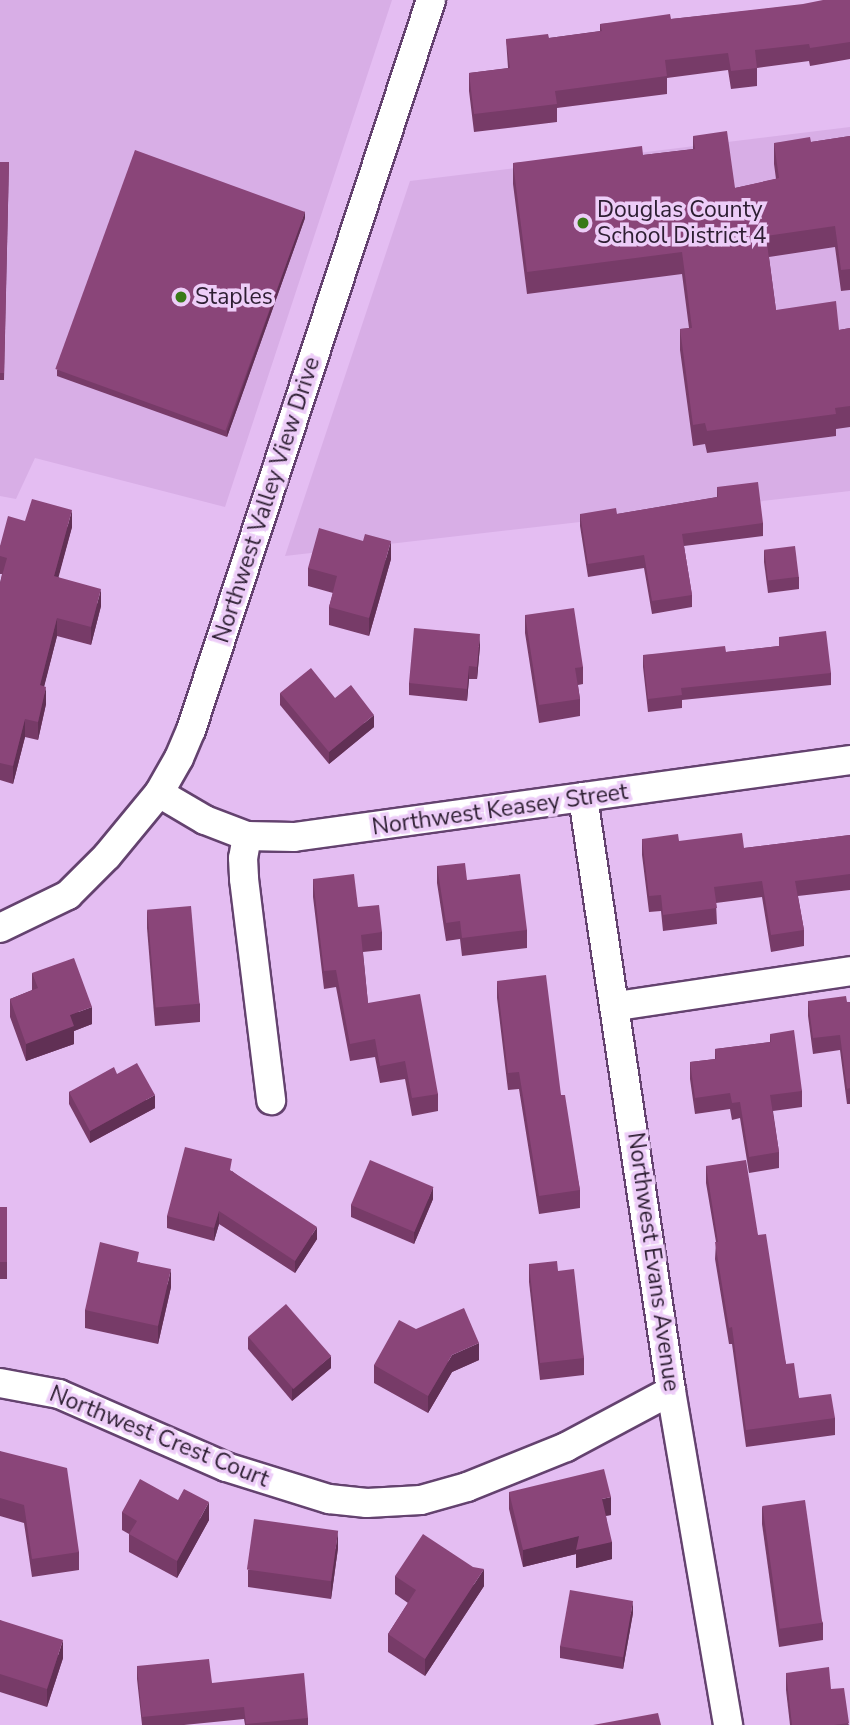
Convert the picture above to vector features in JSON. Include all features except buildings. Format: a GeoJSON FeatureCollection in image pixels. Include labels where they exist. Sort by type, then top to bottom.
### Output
{"type":"FeatureCollection","features":[{"type":"Feature","properties":{"kind":"street","name":"Northwest Valley View Drive"},"geometry":{"type":"LineString","coordinates":[[0,928],[68,895],[107,856],[159,793],[191,730],[431,0]]}},
{"type":"Feature","properties":{"kind":"street","name":"Northwest Keasey Street"},"geometry":{"type":"LineString","coordinates":[[159,793],[205,820],[247,836],[343,832],[850,760]]}},
{"type":"Feature","properties":{"kind":"street","name":"Northwest Evans Avenue"},"geometry":{"type":"LineString","coordinates":[[583,797],[617,1006],[671,1391],[728,1725]]}},
{"type":"Feature","properties":{"kind":"street"},"geometry":{"type":"LineString","coordinates":[[247,836],[243,858],[244,879],[271,1100]]}},
{"type":"Feature","properties":{"kind":"street"},"geometry":{"type":"LineString","coordinates":[[617,1006],[850,971]]}},
{"type":"Feature","properties":{"kind":"street","name":"Northwest Crest Court"},"geometry":{"type":"LineString","coordinates":[[0,1383],[59,1394],[226,1467],[328,1499],[367,1503],[421,1500],[467,1487],[566,1447],[671,1391]]}},
{"type":"Feature","properties":{"kind":"shaded area"},"geometry":{"type":"Polygon","coordinates":[[[0,0],[392,0],[225,507],[35,458],[16,499],[0,496],[0,0]]]}},
{"type":"Feature","properties":{"kind":"shaded area"},"geometry":{"type":"Polygon","coordinates":[[[850,127],[850,491],[285,556],[410,181],[850,127]]]}},
{"type":"Feature","properties":{"kind":"place","name":"Douglas County School District 4"},"geometry":{"type":"Point","coordinates":[583,223]}},
{"type":"Feature","properties":{"kind":"place","name":"Staples"},"geometry":{"type":"Point","coordinates":[181,297]}}]}
